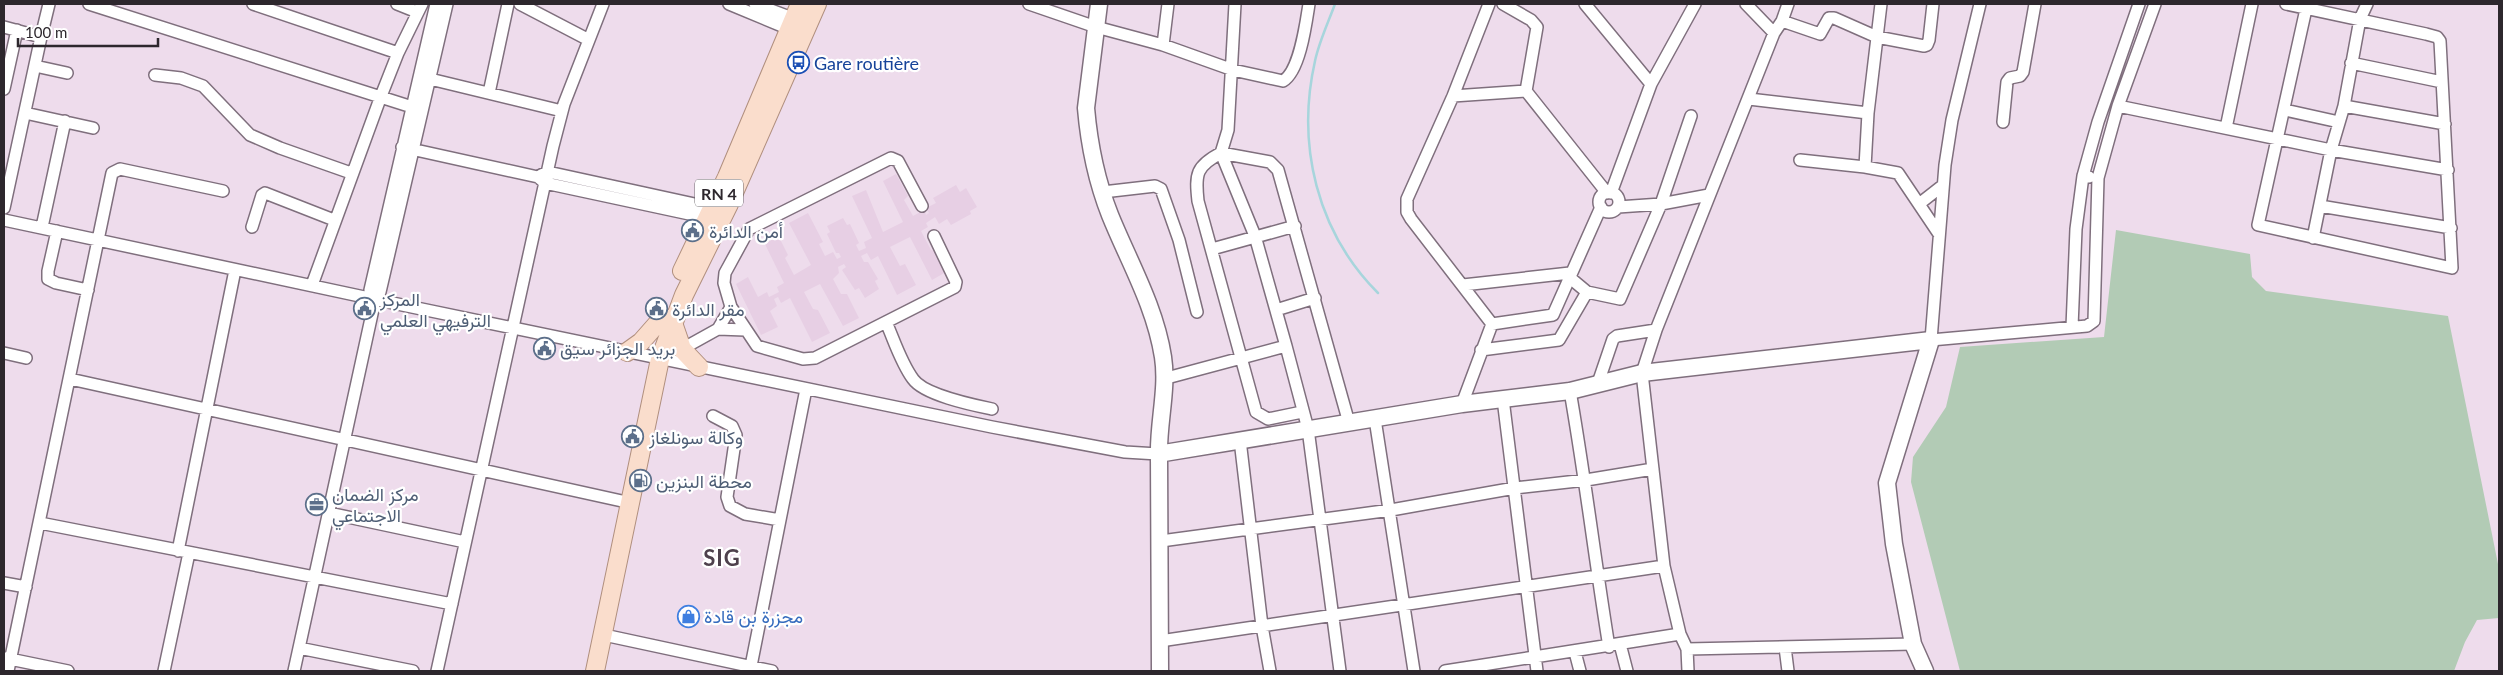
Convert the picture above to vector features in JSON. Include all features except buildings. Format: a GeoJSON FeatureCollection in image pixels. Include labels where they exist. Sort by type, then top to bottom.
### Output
{"type":"FeatureCollection","features":[{"type":"Feature","properties":{"kind":"main road","name":"RN 4"},"geometry":{"type":"LineString","coordinates":[[596,671],[668,320],[710,213],[799,22],[817,4]]}},
{"type":"Feature","properties":{"kind":"main road","name":"RN 4"},"geometry":{"type":"LineString","coordinates":[[668,320],[799,22]]}},
{"type":"Feature","properties":{"kind":"main road"},"geometry":{"type":"LineString","coordinates":[[627,352],[668,320],[682,349],[700,368]]}},
{"type":"Feature","properties":{"kind":"street"},"geometry":{"type":"LineString","coordinates":[[4,208],[49,4]]}},
{"type":"Feature","properties":{"kind":"street"},"geometry":{"type":"LineString","coordinates":[[122,15],[126,4]]}},
{"type":"Feature","properties":{"kind":"street"},"geometry":{"type":"LineString","coordinates":[[253,4],[398,53]]}},
{"type":"Feature","properties":{"kind":"street"},"geometry":{"type":"LineString","coordinates":[[312,285],[351,173],[398,53],[419,8],[397,4]]}},
{"type":"Feature","properties":{"kind":"street"},"geometry":{"type":"LineString","coordinates":[[294,671],[344,439],[376,300],[380,292],[403,197],[412,107],[436,4]]}},
{"type":"Feature","properties":{"kind":"street"},"geometry":{"type":"LineString","coordinates":[[407,149],[430,79],[447,4]]}},
{"type":"Feature","properties":{"kind":"street"},"geometry":{"type":"LineString","coordinates":[[489,93],[508,4]]}},
{"type":"Feature","properties":{"kind":"street"},"geometry":{"type":"LineString","coordinates":[[520,4],[588,40]]}},
{"type":"Feature","properties":{"kind":"street"},"geometry":{"type":"LineString","coordinates":[[436,671],[544,177],[562,111],[603,4]]}},
{"type":"Feature","properties":{"kind":"street"},"geometry":{"type":"LineString","coordinates":[[729,4],[799,22]]}},
{"type":"Feature","properties":{"kind":"street"},"geometry":{"type":"LineString","coordinates":[[755,4],[799,22]]}},
{"type":"Feature","properties":{"kind":"street"},"geometry":{"type":"LineString","coordinates":[[1029,4],[1096,27],[1162,45],[1233,70],[1282,81],[1288,78],[1295,68],[1309,4]]}},
{"type":"Feature","properties":{"kind":"street"},"geometry":{"type":"LineString","coordinates":[[1099,4],[1086,108],[1087,125],[1103,192],[1115,228],[1148,299],[1163,358],[1158,454],[1161,541],[1160,671]]}},
{"type":"Feature","properties":{"kind":"street"},"geometry":{"type":"LineString","coordinates":[[1162,45],[1168,4]]}},
{"type":"Feature","properties":{"kind":"street"},"geometry":{"type":"LineString","coordinates":[[1235,4],[1233,70],[1228,130],[1221,153],[1255,236],[1308,429],[1340,671]]}},
{"type":"Feature","properties":{"kind":"street"},"geometry":{"type":"LineString","coordinates":[[1489,4],[1453,96],[1407,199],[1406,206],[1411,220],[1492,324]]}},
{"type":"Feature","properties":{"kind":"street"},"geometry":{"type":"LineString","coordinates":[[1503,4],[1531,20],[1537,27],[1526,92],[1609,193],[1618,198],[1618,207]]}},
{"type":"Feature","properties":{"kind":"street"},"geometry":{"type":"LineString","coordinates":[[1584,4],[1651,84]]}},
{"type":"Feature","properties":{"kind":"street"},"geometry":{"type":"LineString","coordinates":[[1492,324],[1553,315],[1556,311],[1601,207],[1600,198],[1609,193],[1651,84],[1695,4]]}},
{"type":"Feature","properties":{"kind":"street"},"geometry":{"type":"LineString","coordinates":[[1746,4],[1774,33]]}},
{"type":"Feature","properties":{"kind":"street"},"geometry":{"type":"LineString","coordinates":[[1688,671],[1687,649],[1680,634],[1664,566],[1642,373],[1656,330],[1709,194],[1749,99],[1774,33],[1782,21],[1788,4]]}},
{"type":"Feature","properties":{"kind":"street"},"geometry":{"type":"LineString","coordinates":[[1866,167],[1868,112],[1881,4]]}},
{"type":"Feature","properties":{"kind":"street"},"geometry":{"type":"LineString","coordinates":[[1782,21],[1820,34],[1829,18],[1834,18],[1877,37],[1927,45],[1933,4]]}},
{"type":"Feature","properties":{"kind":"street"},"geometry":{"type":"LineString","coordinates":[[1925,671],[1913,644],[1894,544],[1887,483],[1931,340],[1942,186],[1952,120],[1980,4]]}},
{"type":"Feature","properties":{"kind":"street"},"geometry":{"type":"LineString","coordinates":[[2003,122],[2007,82],[2010,78],[2020,76],[2023,72],[2035,4]]}},
{"type":"Feature","properties":{"kind":"street"},"geometry":{"type":"LineString","coordinates":[[2072,327],[2076,229],[2083,176],[2098,122],[2139,4]]}},
{"type":"Feature","properties":{"kind":"street"},"geometry":{"type":"LineString","coordinates":[[4,220],[700,368],[1093,446],[1125,452],[1158,454],[1462,404],[1570,391],[1642,373],[1931,340],[2087,326],[2095,317],[2095,209],[2098,178],[2118,106],[2153,4]]}},
{"type":"Feature","properties":{"kind":"street"},"geometry":{"type":"LineString","coordinates":[[2226,128],[2252,4]]}},
{"type":"Feature","properties":{"kind":"street"},"geometry":{"type":"LineString","coordinates":[[2286,4],[2360,19],[2438,38],[2440,41],[2452,268],[2258,225],[2279,139],[2306,9]]}},
{"type":"Feature","properties":{"kind":"street"},"geometry":{"type":"LineString","coordinates":[[2313,238],[2331,150],[2344,106],[2360,19],[2367,4]]}},
{"type":"Feature","properties":{"kind":"street"},"geometry":{"type":"LineString","coordinates":[[95,5],[412,107]]}},
{"type":"Feature","properties":{"kind":"street"},"geometry":{"type":"LineString","coordinates":[[4,27],[41,36]]}},
{"type":"Feature","properties":{"kind":"street"},"geometry":{"type":"LineString","coordinates":[[4,89],[6,72],[17,30]]}},
{"type":"Feature","properties":{"kind":"street"},"geometry":{"type":"LineString","coordinates":[[2351,63],[2442,82]]}},
{"type":"Feature","properties":{"kind":"street"},"geometry":{"type":"LineString","coordinates":[[36,66],[67,73]]}},
{"type":"Feature","properties":{"kind":"street"},"geometry":{"type":"LineString","coordinates":[[155,76],[181,78],[203,86],[250,135],[280,148],[351,173]]}},
{"type":"Feature","properties":{"kind":"street"},"geometry":{"type":"LineString","coordinates":[[430,79],[562,111]]}},
{"type":"Feature","properties":{"kind":"street"},"geometry":{"type":"LineString","coordinates":[[1453,96],[1526,92]]}},
{"type":"Feature","properties":{"kind":"street"},"geometry":{"type":"LineString","coordinates":[[1749,99],[1868,112]]}},
{"type":"Feature","properties":{"kind":"street"},"geometry":{"type":"LineString","coordinates":[[2118,106],[2331,150],[2448,170]]}},
{"type":"Feature","properties":{"kind":"street"},"geometry":{"type":"LineString","coordinates":[[2344,106],[2445,124]]}},
{"type":"Feature","properties":{"kind":"street"},"geometry":{"type":"LineString","coordinates":[[2285,110],[2339,122]]}},
{"type":"Feature","properties":{"kind":"street"},"geometry":{"type":"LineString","coordinates":[[25,112],[93,128]]}},
{"type":"Feature","properties":{"kind":"street"},"geometry":{"type":"LineString","coordinates":[[1570,275],[1587,292],[1620,299],[1661,204],[1691,116]]}},
{"type":"Feature","properties":{"kind":"street"},"geometry":{"type":"LineString","coordinates":[[42,227],[65,121]]}},
{"type":"Feature","properties":{"kind":"street"},"geometry":{"type":"LineString","coordinates":[[407,149],[609,190],[710,213]]}},
{"type":"Feature","properties":{"kind":"street"},"geometry":{"type":"LineString","coordinates":[[1302,412],[1268,419],[1259,416],[1256,412],[1243,359],[1198,201],[1195,178],[1204,162],[1221,153],[1243,155],[1270,162],[1278,170],[1285,188],[1349,423]]}},
{"type":"Feature","properties":{"kind":"street"},"geometry":{"type":"LineString","coordinates":[[922,206],[898,161],[891,158],[749,229],[743,237],[724,278],[732,306],[745,330],[757,346],[806,360],[815,358],[955,287],[956,282],[934,236]]}},
{"type":"Feature","properties":{"kind":"street"},"geometry":{"type":"LineString","coordinates":[[1800,160],[1866,167],[1898,173],[1939,234]]}},
{"type":"Feature","properties":{"kind":"street"},"geometry":{"type":"LineString","coordinates":[[8,671],[7,658],[26,587],[40,523],[112,173],[116,170],[223,191]]}},
{"type":"Feature","properties":{"kind":"street"},"geometry":{"type":"LineString","coordinates":[[2083,176],[2098,178]]}},
{"type":"Feature","properties":{"kind":"street"},"geometry":{"type":"LineString","coordinates":[[1103,192],[1155,186],[1161,189],[1179,240],[1197,312]]}},
{"type":"Feature","properties":{"kind":"street"},"geometry":{"type":"LineString","coordinates":[[1919,204],[1942,186]]}},
{"type":"Feature","properties":{"kind":"street"},"geometry":{"type":"LineString","coordinates":[[252,227],[262,195],[265,193],[334,220]]}},
{"type":"Feature","properties":{"kind":"street"},"geometry":{"type":"LineString","coordinates":[[1601,207],[1612,212],[1618,207],[1661,204],[1709,194]]}},
{"type":"Feature","properties":{"kind":"street"},"geometry":{"type":"LineString","coordinates":[[2320,206],[2451,228]]}},
{"type":"Feature","properties":{"kind":"street"},"geometry":{"type":"LineString","coordinates":[[1212,249],[1295,226]]}},
{"type":"Feature","properties":{"kind":"street"},"geometry":{"type":"LineString","coordinates":[[57,231],[48,279],[56,283],[88,290]]}},
{"type":"Feature","properties":{"kind":"street"},"geometry":{"type":"LineString","coordinates":[[164,671],[206,408],[235,270]]}},
{"type":"Feature","properties":{"kind":"street"},"geometry":{"type":"LineString","coordinates":[[1463,285],[1570,275]]}},
{"type":"Feature","properties":{"kind":"street"},"geometry":{"type":"LineString","coordinates":[[1481,350],[1559,340],[1587,292]]}},
{"type":"Feature","properties":{"kind":"street"},"geometry":{"type":"LineString","coordinates":[[1276,310],[1315,298]]}},
{"type":"Feature","properties":{"kind":"street"},"geometry":{"type":"LineString","coordinates":[[682,349],[718,329],[732,306]]}},
{"type":"Feature","properties":{"kind":"street"},"geometry":{"type":"LineString","coordinates":[[886,322],[908,369],[918,385],[963,402],[992,409]]}},
{"type":"Feature","properties":{"kind":"street"},"geometry":{"type":"LineString","coordinates":[[1462,404],[1492,324]]}},
{"type":"Feature","properties":{"kind":"street"},"geometry":{"type":"LineString","coordinates":[[718,329],[745,330]]}},
{"type":"Feature","properties":{"kind":"street"},"geometry":{"type":"LineString","coordinates":[[1598,383],[1613,339],[1616,336],[1656,330]]}},
{"type":"Feature","properties":{"kind":"street"},"geometry":{"type":"LineString","coordinates":[[1163,379],[1286,346]]}},
{"type":"Feature","properties":{"kind":"street"},"geometry":{"type":"LineString","coordinates":[[4,353],[26,358]]}},
{"type":"Feature","properties":{"kind":"street"},"geometry":{"type":"LineString","coordinates":[[70,379],[631,503]]}},
{"type":"Feature","properties":{"kind":"street"},"geometry":{"type":"LineString","coordinates":[[751,669],[806,389]]}},
{"type":"Feature","properties":{"kind":"street"},"geometry":{"type":"LineString","coordinates":[[1570,391],[1586,480],[1597,576],[1615,646],[1628,671]]}},
{"type":"Feature","properties":{"kind":"street"},"geometry":{"type":"LineString","coordinates":[[1503,399],[1528,586],[1537,671]]}},
{"type":"Feature","properties":{"kind":"street"},"geometry":{"type":"LineString","coordinates":[[713,416],[732,426],[736,435],[727,497],[730,506],[745,514],[780,520]]}},
{"type":"Feature","properties":{"kind":"street"},"geometry":{"type":"LineString","coordinates":[[1375,419],[1391,510],[1403,605],[1414,671]]}},
{"type":"Feature","properties":{"kind":"street"},"geometry":{"type":"LineString","coordinates":[[1240,440],[1262,626],[1270,671]]}},
{"type":"Feature","properties":{"kind":"street"},"geometry":{"type":"LineString","coordinates":[[1161,541],[1391,510],[1515,488],[1586,480],[1653,469]]}},
{"type":"Feature","properties":{"kind":"street"},"geometry":{"type":"LineString","coordinates":[[329,513],[465,542]]}},
{"type":"Feature","properties":{"kind":"street"},"geometry":{"type":"LineString","coordinates":[[40,523],[452,604]]}},
{"type":"Feature","properties":{"kind":"street"},"geometry":{"type":"LineString","coordinates":[[1160,641],[1664,566]]}},
{"type":"Feature","properties":{"kind":"street"},"geometry":{"type":"LineString","coordinates":[[4,582],[26,587]]}},
{"type":"Feature","properties":{"kind":"street"},"geometry":{"type":"LineString","coordinates":[[1445,671],[1474,669],[1680,634]]}},
{"type":"Feature","properties":{"kind":"street"},"geometry":{"type":"LineString","coordinates":[[604,635],[751,669],[772,671]]}},
{"type":"Feature","properties":{"kind":"street"},"geometry":{"type":"LineString","coordinates":[[1687,649],[1913,644]]}},
{"type":"Feature","properties":{"kind":"street"},"geometry":{"type":"LineString","coordinates":[[1785,647],[1788,671]]}},
{"type":"Feature","properties":{"kind":"street"},"geometry":{"type":"LineString","coordinates":[[299,648],[413,671]]}},
{"type":"Feature","properties":{"kind":"street"},"geometry":{"type":"LineString","coordinates":[[1575,652],[1580,671]]}},
{"type":"Feature","properties":{"kind":"street"},"geometry":{"type":"LineString","coordinates":[[7,658],[68,671]]}},
{"type":"Feature","properties":{"kind":"shaded area"},"geometry":{"type":"Polygon","coordinates":[[[896,174],[908,196],[904,200],[913,216],[924,210],[926,215],[929,213],[926,208],[936,203],[933,198],[956,185],[960,192],[966,188],[977,207],[970,211],[971,214],[951,225],[947,219],[939,224],[935,217],[926,223],[928,227],[921,231],[931,250],[936,251],[946,272],[932,280],[910,237],[890,247],[900,266],[905,264],[916,285],[897,295],[878,256],[871,260],[867,253],[861,256],[864,262],[868,262],[878,279],[875,281],[879,289],[865,298],[859,288],[855,290],[842,270],[846,267],[844,264],[838,267],[839,273],[833,279],[841,294],[847,294],[859,318],[843,326],[820,284],[804,292],[813,309],[818,310],[830,333],[812,342],[790,298],[781,303],[778,297],[774,299],[777,306],[770,311],[778,327],[761,335],[736,284],[748,277],[758,297],[767,292],[769,297],[779,292],[777,287],[784,283],[763,240],[777,233],[788,255],[785,258],[794,275],[811,265],[789,223],[808,213],[823,242],[819,244],[825,256],[833,252],[837,259],[841,257],[839,253],[836,253],[827,234],[830,232],[827,226],[843,218],[847,225],[850,224],[859,243],[856,245],[859,251],[866,248],[864,242],[872,238],[852,196],[866,190],[883,232],[903,222],[883,181],[896,174]]]}},
{"type":"Feature","properties":{"kind":"green space"},"geometry":{"type":"Polygon","coordinates":[[[2116,230],[2250,254],[2252,277],[2266,291],[2448,316],[2499,569],[2499,618],[2477,620],[2465,642],[2454,671],[1960,671],[1911,482],[1913,457],[1946,407],[1960,347],[2104,337],[2116,230]]]}},
{"type":"Feature","properties":{"kind":"waterway"},"geometry":{"type":"LineString","coordinates":[[1335,4],[1315,61],[1308,124],[1310,155],[1316,186],[1326,215],[1340,243],[1357,269],[1378,293]]}},
{"type":"Feature","properties":{"kind":"place","name":"Gare routière"},"geometry":{"type":"Point","coordinates":[798,63]}},
{"type":"Feature","properties":{"kind":"place","name":"أمن الدائرة"},"geometry":{"type":"Point","coordinates":[693,231]}},
{"type":"Feature","properties":{"kind":"place","name":"المركز الترفيهي العلمي"},"geometry":{"type":"Point","coordinates":[364,309]}},
{"type":"Feature","properties":{"kind":"place","name":"مقر الدائرة"},"geometry":{"type":"Point","coordinates":[656,309]}},
{"type":"Feature","properties":{"kind":"place","name":"بريد الجزائر سيق"},"geometry":{"type":"Point","coordinates":[544,348]}},
{"type":"Feature","properties":{"kind":"place","name":"وكالة سونلغاز"},"geometry":{"type":"Point","coordinates":[633,437]}},
{"type":"Feature","properties":{"kind":"place","name":"محطة البنزين"},"geometry":{"type":"Point","coordinates":[640,481]}},
{"type":"Feature","properties":{"kind":"place","name":"مركز الضمان الاجتماعي"},"geometry":{"type":"Point","coordinates":[316,504]}},
{"type":"Feature","properties":{"kind":"place","name":"مجزرة بن قادة"},"geometry":{"type":"Point","coordinates":[688,616]}},
{"type":"Feature","properties":{"kind":"district","name":"SIG"},"geometry":{"type":"Point","coordinates":[722,557]}}]}
